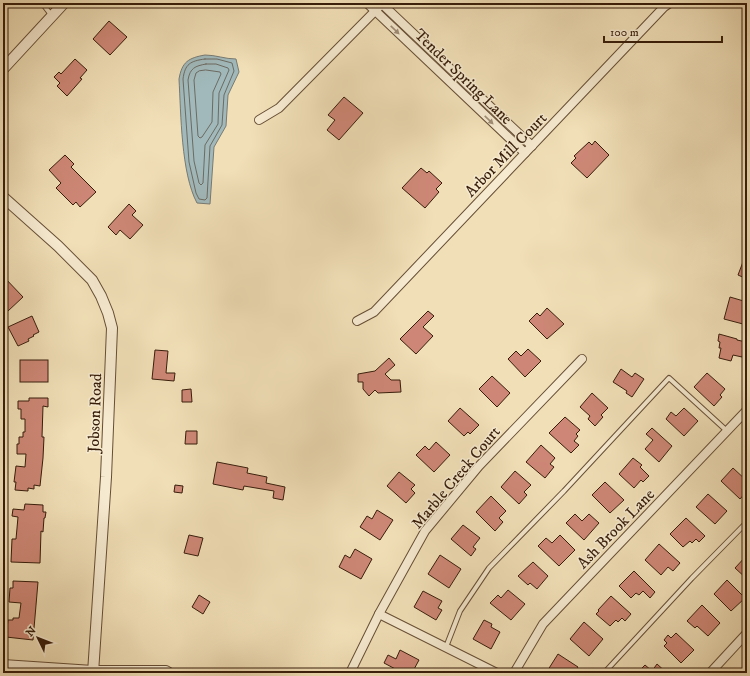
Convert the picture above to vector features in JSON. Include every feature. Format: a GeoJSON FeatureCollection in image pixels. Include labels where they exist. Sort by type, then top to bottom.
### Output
{"type":"FeatureCollection","features":[{"type":"Feature","properties":{"kind":"street"},"geometry":{"type":"LineString","coordinates":[[3,69],[64,3]]}},
{"type":"Feature","properties":{"kind":"street","name":"Tender Spring Lane"},"geometry":{"type":"LineString","coordinates":[[367,3],[525,153]]}},
{"type":"Feature","properties":{"kind":"street"},"geometry":{"type":"LineString","coordinates":[[259,120],[279,108],[382,3]]}},
{"type":"Feature","properties":{"kind":"street","name":"Tender Spring Lane"},"geometry":{"type":"LineString","coordinates":[[382,3],[532,146]]}},
{"type":"Feature","properties":{"kind":"street","name":"Arbor Mill Court"},"geometry":{"type":"LineString","coordinates":[[357,321],[374,312],[664,7],[670,3]]}},
{"type":"Feature","properties":{"kind":"street","name":"Jobson Road"},"geometry":{"type":"LineString","coordinates":[[3,197],[58,246],[92,280],[101,296],[112,328],[106,477],[93,671]]}},
{"type":"Feature","properties":{"kind":"street","name":"Marble Creek Court"},"geometry":{"type":"LineString","coordinates":[[350,673],[379,614],[425,531],[479,466],[582,359]]}},
{"type":"Feature","properties":{"kind":"street","name":"Ash Brook Lane"},"geometry":{"type":"LineString","coordinates":[[514,673],[543,624],[747,410]]}},
{"type":"Feature","properties":{"kind":"street"},"geometry":{"type":"LineString","coordinates":[[379,614],[497,673]]}},
{"type":"Feature","properties":{"kind":"street"},"geometry":{"type":"LineString","coordinates":[[710,673],[747,633]]}},
{"type":"Feature","properties":{"kind":"street"},"geometry":{"type":"LineString","coordinates":[[3,664],[93,671],[166,670],[171,673]]}},
{"type":"Feature","properties":{"kind":"lane"},"geometry":{"type":"LineString","coordinates":[[42,3],[52,16]]}},
{"type":"Feature","properties":{"kind":"lane"},"geometry":{"type":"LineString","coordinates":[[446,647],[460,612],[489,568],[564,492],[669,378],[727,431]]}},
{"type":"Feature","properties":{"kind":"lane"},"geometry":{"type":"LineString","coordinates":[[604,673],[692,578],[747,522]]}},
{"type":"Feature","properties":{"kind":"water"},"geometry":{"type":"Polygon","coordinates":[[[205,55],[236,59],[239,72],[228,95],[226,126],[214,147],[210,204],[197,203],[188,176],[181,126],[179,79],[182,68],[190,59],[205,55]]]}},
{"type":"Feature","properties":{"kind":"building"},"geometry":{"type":"Polygon","coordinates":[[[109,21],[127,37],[110,55],[93,39],[109,21]]]}},
{"type":"Feature","properties":{"kind":"building"},"geometry":{"type":"Polygon","coordinates":[[[75,59],[87,70],[80,78],[82,79],[67,96],[57,86],[60,83],[54,77],[59,72],[61,74],[75,59]]]}},
{"type":"Feature","properties":{"kind":"building"},"geometry":{"type":"Polygon","coordinates":[[[344,97],[363,113],[339,140],[327,130],[335,120],[328,115],[344,97]]]}},
{"type":"Feature","properties":{"kind":"building"},"geometry":{"type":"Polygon","coordinates":[[[595,141],[609,155],[587,178],[571,163],[576,158],[574,156],[589,142],[592,145],[595,141]]]}},
{"type":"Feature","properties":{"kind":"building"},"geometry":{"type":"Polygon","coordinates":[[[65,155],[74,164],[71,167],[96,192],[80,207],[76,202],[73,205],[56,188],[61,183],[49,170],[65,155]]]}},
{"type":"Feature","properties":{"kind":"building"},"geometry":{"type":"Polygon","coordinates":[[[421,168],[427,173],[429,171],[442,183],[436,189],[439,192],[425,208],[402,188],[421,168]]]}},
{"type":"Feature","properties":{"kind":"building"},"geometry":{"type":"Polygon","coordinates":[[[129,204],[136,211],[132,215],[143,225],[130,239],[120,230],[116,235],[108,227],[129,204]]]}},
{"type":"Feature","properties":{"kind":"building"},"geometry":{"type":"Polygon","coordinates":[[[747,254],[747,279],[738,275],[747,254]]]}},
{"type":"Feature","properties":{"kind":"building"},"geometry":{"type":"Polygon","coordinates":[[[3,276],[23,297],[8,311],[3,305],[3,276]]]}},
{"type":"Feature","properties":{"kind":"building"},"geometry":{"type":"Polygon","coordinates":[[[730,297],[747,302],[747,318],[745,318],[743,324],[724,319],[730,297]]]}},
{"type":"Feature","properties":{"kind":"building"},"geometry":{"type":"Polygon","coordinates":[[[547,308],[564,324],[547,339],[529,321],[537,313],[540,316],[547,308]]]}},
{"type":"Feature","properties":{"kind":"building"},"geometry":{"type":"Polygon","coordinates":[[[428,311],[434,316],[423,327],[433,336],[416,354],[400,339],[428,311]]]}},
{"type":"Feature","properties":{"kind":"building"},"geometry":{"type":"Polygon","coordinates":[[[32,316],[39,332],[28,339],[29,341],[18,346],[8,327],[32,316]]]}},
{"type":"Feature","properties":{"kind":"building"},"geometry":{"type":"Polygon","coordinates":[[[719,334],[746,342],[742,357],[733,355],[731,361],[719,358],[721,348],[719,348],[720,342],[718,341],[719,334]]]}},
{"type":"Feature","properties":{"kind":"building"},"geometry":{"type":"Polygon","coordinates":[[[528,349],[541,361],[525,377],[508,359],[516,351],[521,356],[528,349]]]}},
{"type":"Feature","properties":{"kind":"building"},"geometry":{"type":"Polygon","coordinates":[[[155,350],[168,351],[166,373],[175,373],[174,381],[152,379],[155,350]]]}},
{"type":"Feature","properties":{"kind":"building"},"geometry":{"type":"Polygon","coordinates":[[[389,358],[395,365],[385,374],[391,380],[400,380],[401,392],[378,393],[375,390],[369,396],[363,389],[363,382],[358,382],[358,374],[375,371],[389,358]]]}},
{"type":"Feature","properties":{"kind":"building"},"geometry":{"type":"Polygon","coordinates":[[[20,360],[48,360],[48,382],[20,382],[20,360]]]}},
{"type":"Feature","properties":{"kind":"building"},"geometry":{"type":"Polygon","coordinates":[[[621,369],[632,377],[635,373],[644,379],[632,397],[626,393],[627,391],[613,382],[621,369]]]}},
{"type":"Feature","properties":{"kind":"building"},"geometry":{"type":"Polygon","coordinates":[[[707,373],[725,389],[720,395],[722,397],[714,406],[694,387],[707,373]]]}},
{"type":"Feature","properties":{"kind":"building"},"geometry":{"type":"Polygon","coordinates":[[[492,376],[510,393],[497,407],[479,389],[492,376]]]}},
{"type":"Feature","properties":{"kind":"building"},"geometry":{"type":"Polygon","coordinates":[[[191,389],[192,402],[182,402],[182,390],[191,389]]]}},
{"type":"Feature","properties":{"kind":"building"},"geometry":{"type":"Polygon","coordinates":[[[592,393],[608,408],[601,415],[603,417],[595,426],[588,419],[590,416],[580,407],[592,393]]]}},
{"type":"Feature","properties":{"kind":"building"},"geometry":{"type":"Polygon","coordinates":[[[29,398],[48,398],[48,407],[43,406],[42,437],[44,437],[40,486],[34,485],[34,489],[28,488],[28,491],[15,490],[16,482],[14,482],[16,466],[25,467],[26,454],[17,454],[19,437],[23,437],[23,432],[25,432],[25,419],[21,419],[21,409],[18,409],[18,401],[29,401],[29,398]]]}},
{"type":"Feature","properties":{"kind":"building"},"geometry":{"type":"Polygon","coordinates":[[[460,408],[479,425],[470,434],[468,432],[464,436],[448,421],[460,408]]]}},
{"type":"Feature","properties":{"kind":"building"},"geometry":{"type":"Polygon","coordinates":[[[684,408],[698,421],[684,436],[666,419],[671,412],[676,416],[684,408]]]}},
{"type":"Feature","properties":{"kind":"building"},"geometry":{"type":"Polygon","coordinates":[[[565,417],[580,430],[576,434],[578,436],[574,441],[579,445],[571,453],[549,433],[565,417]]]}},
{"type":"Feature","properties":{"kind":"building"},"geometry":{"type":"Polygon","coordinates":[[[652,428],[672,446],[659,462],[645,449],[653,440],[646,434],[652,428]]]}},
{"type":"Feature","properties":{"kind":"building"},"geometry":{"type":"Polygon","coordinates":[[[186,431],[197,431],[197,444],[185,444],[186,431]]]}},
{"type":"Feature","properties":{"kind":"building"},"geometry":{"type":"Polygon","coordinates":[[[436,442],[450,455],[434,472],[416,455],[425,446],[429,450],[436,442]]]}},
{"type":"Feature","properties":{"kind":"building"},"geometry":{"type":"Polygon","coordinates":[[[541,445],[555,458],[550,464],[554,467],[545,478],[526,462],[541,445]]]}},
{"type":"Feature","properties":{"kind":"building"},"geometry":{"type":"Polygon","coordinates":[[[633,458],[642,465],[640,467],[649,476],[643,482],[641,480],[634,488],[619,474],[633,458]]]}},
{"type":"Feature","properties":{"kind":"building"},"geometry":{"type":"Polygon","coordinates":[[[217,462],[248,468],[247,473],[267,477],[266,483],[285,487],[283,500],[273,498],[274,491],[244,486],[243,490],[213,484],[217,462]]]}},
{"type":"Feature","properties":{"kind":"building"},"geometry":{"type":"Polygon","coordinates":[[[733,468],[747,481],[747,491],[740,499],[721,481],[733,468]]]}},
{"type":"Feature","properties":{"kind":"building"},"geometry":{"type":"Polygon","coordinates":[[[515,471],[531,485],[524,492],[527,495],[519,504],[501,487],[515,471]]]}},
{"type":"Feature","properties":{"kind":"building"},"geometry":{"type":"Polygon","coordinates":[[[399,472],[415,485],[411,489],[415,493],[406,503],[387,486],[399,472]]]}},
{"type":"Feature","properties":{"kind":"building"},"geometry":{"type":"Polygon","coordinates":[[[605,482],[624,500],[610,513],[592,495],[605,482]]]}},
{"type":"Feature","properties":{"kind":"building"},"geometry":{"type":"Polygon","coordinates":[[[175,485],[183,486],[182,493],[174,492],[175,485]]]}},
{"type":"Feature","properties":{"kind":"building"},"geometry":{"type":"Polygon","coordinates":[[[708,494],[727,511],[715,524],[696,507],[708,494]]]}},
{"type":"Feature","properties":{"kind":"building"},"geometry":{"type":"Polygon","coordinates":[[[491,496],[506,511],[499,518],[503,522],[495,531],[476,512],[491,496]]]}},
{"type":"Feature","properties":{"kind":"building"},"geometry":{"type":"Polygon","coordinates":[[[25,504],[43,505],[43,512],[46,512],[43,532],[41,531],[40,563],[11,562],[12,539],[16,539],[18,517],[12,516],[13,509],[24,510],[25,504]]]}},
{"type":"Feature","properties":{"kind":"building"},"geometry":{"type":"Polygon","coordinates":[[[377,510],[393,520],[380,540],[360,527],[367,516],[372,519],[377,510]]]}},
{"type":"Feature","properties":{"kind":"building"},"geometry":{"type":"Polygon","coordinates":[[[575,514],[582,521],[589,514],[599,523],[584,540],[566,523],[575,514]]]}},
{"type":"Feature","properties":{"kind":"building"},"geometry":{"type":"Polygon","coordinates":[[[686,518],[705,536],[699,542],[696,539],[692,543],[690,541],[683,547],[670,534],[686,518]]]}},
{"type":"Feature","properties":{"kind":"building"},"geometry":{"type":"Polygon","coordinates":[[[463,525],[480,538],[473,547],[476,549],[471,556],[451,539],[463,525]]]}},
{"type":"Feature","properties":{"kind":"building"},"geometry":{"type":"Polygon","coordinates":[[[189,535],[203,538],[198,556],[184,553],[189,535]]]}},
{"type":"Feature","properties":{"kind":"building"},"geometry":{"type":"Polygon","coordinates":[[[560,535],[575,550],[559,566],[538,546],[546,538],[552,543],[560,535]]]}},
{"type":"Feature","properties":{"kind":"building"},"geometry":{"type":"Polygon","coordinates":[[[659,544],[680,563],[673,571],[668,567],[661,575],[645,560],[659,544]]]}},
{"type":"Feature","properties":{"kind":"building"},"geometry":{"type":"Polygon","coordinates":[[[355,549],[372,559],[361,579],[339,567],[345,555],[350,558],[355,549]]]}},
{"type":"Feature","properties":{"kind":"building"},"geometry":{"type":"Polygon","coordinates":[[[440,555],[461,569],[449,588],[428,574],[440,555]]]}},
{"type":"Feature","properties":{"kind":"building"},"geometry":{"type":"Polygon","coordinates":[[[747,555],[747,579],[735,568],[747,555]]]}},
{"type":"Feature","properties":{"kind":"building"},"geometry":{"type":"Polygon","coordinates":[[[533,562],[548,576],[537,589],[530,583],[528,585],[518,576],[533,562]]]}},
{"type":"Feature","properties":{"kind":"building"},"geometry":{"type":"Polygon","coordinates":[[[634,571],[655,592],[650,598],[643,591],[639,595],[636,593],[631,598],[619,586],[634,571]]]}},
{"type":"Feature","properties":{"kind":"building"},"geometry":{"type":"Polygon","coordinates":[[[727,580],[745,598],[731,611],[714,594],[727,580]]]}},
{"type":"Feature","properties":{"kind":"building"},"geometry":{"type":"Polygon","coordinates":[[[13,581],[38,582],[33,640],[6,637],[8,620],[19,618],[21,603],[9,602],[10,588],[13,588],[13,581]]]}},
{"type":"Feature","properties":{"kind":"building"},"geometry":{"type":"Polygon","coordinates":[[[508,590],[525,604],[511,620],[490,603],[498,595],[501,598],[508,590]]]}},
{"type":"Feature","properties":{"kind":"building"},"geometry":{"type":"Polygon","coordinates":[[[423,591],[442,601],[438,608],[442,610],[436,620],[414,607],[423,591]]]}},
{"type":"Feature","properties":{"kind":"building"},"geometry":{"type":"Polygon","coordinates":[[[199,595],[210,602],[203,614],[192,607],[199,595]]]}},
{"type":"Feature","properties":{"kind":"building"},"geometry":{"type":"Polygon","coordinates":[[[611,596],[631,614],[625,621],[622,618],[618,622],[616,620],[610,626],[596,614],[611,596]]]}},
{"type":"Feature","properties":{"kind":"building"},"geometry":{"type":"Polygon","coordinates":[[[702,605],[720,623],[708,636],[697,626],[695,628],[687,621],[702,605]]]}},
{"type":"Feature","properties":{"kind":"building"},"geometry":{"type":"Polygon","coordinates":[[[484,620],[492,624],[491,627],[500,632],[491,649],[473,639],[484,620]]]}},
{"type":"Feature","properties":{"kind":"building"},"geometry":{"type":"Polygon","coordinates":[[[584,622],[603,639],[589,656],[570,639],[584,622]]]}},
{"type":"Feature","properties":{"kind":"building"},"geometry":{"type":"Polygon","coordinates":[[[676,633],[694,650],[681,663],[664,646],[667,643],[664,640],[668,635],[671,638],[676,633]]]}},
{"type":"Feature","properties":{"kind":"building"},"geometry":{"type":"Polygon","coordinates":[[[400,650],[419,660],[412,673],[403,673],[384,663],[388,655],[396,659],[400,650]]]}},
{"type":"Feature","properties":{"kind":"building"},"geometry":{"type":"Polygon","coordinates":[[[558,654],[578,667],[574,673],[546,673],[558,654]]]}},
{"type":"Feature","properties":{"kind":"building"},"geometry":{"type":"Polygon","coordinates":[[[657,664],[667,673],[637,673],[645,665],[652,671],[657,664]]]}}]}
